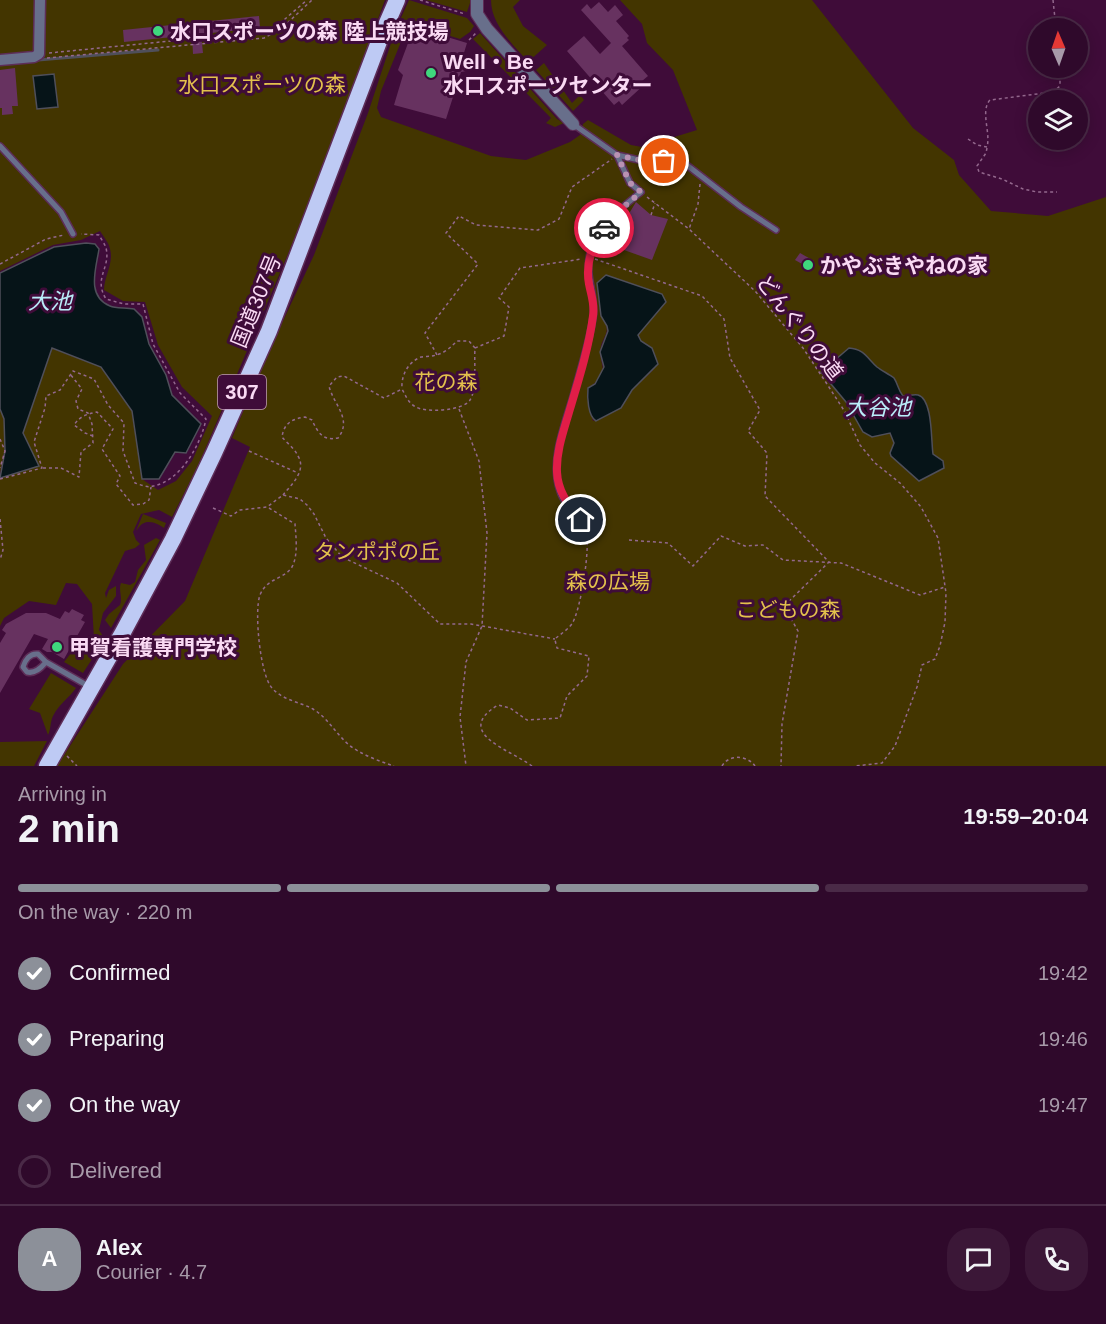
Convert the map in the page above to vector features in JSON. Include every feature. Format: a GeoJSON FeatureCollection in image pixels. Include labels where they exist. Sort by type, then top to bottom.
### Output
{"type":"FeatureCollection","features":[{"type":"Feature","properties":{"kind":"highway","name":"国道307号"},"geometry":{"type":"LineString","coordinates":[[47,766],[172,539],[214,453],[269,331],[397,0]]}},
{"type":"Feature","properties":{"kind":"street"},"geometry":{"type":"LineString","coordinates":[[0,60],[34,57],[39,54],[40,0]]}},
{"type":"Feature","properties":{"kind":"street"},"geometry":{"type":"LineString","coordinates":[[477,0],[477,14],[487,29],[573,124]]}},
{"type":"Feature","properties":{"kind":"lane"},"geometry":{"type":"LineString","coordinates":[[573,124],[617,155],[648,162],[679,159],[741,207],[776,230]]}},
{"type":"Feature","properties":{"kind":"lane"},"geometry":{"type":"LineString","coordinates":[[0,146],[61,212],[74,234]]}},
{"type":"Feature","properties":{"kind":"lane"},"geometry":{"type":"LineString","coordinates":[[581,520],[560,491],[557,472],[561,438],[585,356],[593,315],[594,300],[589,284],[593,244],[610,219],[641,192],[630,183],[617,155]]}},
{"type":"Feature","properties":{"kind":"lane"},"geometry":{"type":"LineString","coordinates":[[46,662],[92,687]]}},
{"type":"Feature","properties":{"kind":"path"},"geometry":{"type":"LineString","coordinates":[[308,0],[278,25],[262,33],[39,54],[39,59],[264,38],[281,29],[312,0]]}},
{"type":"Feature","properties":{"kind":"path"},"geometry":{"type":"LineString","coordinates":[[420,0],[465,14]]}},
{"type":"Feature","properties":{"kind":"path"},"geometry":{"type":"LineString","coordinates":[[1053,0],[1055,18]]}},
{"type":"Feature","properties":{"kind":"path"},"geometry":{"type":"LineString","coordinates":[[469,40],[480,30]]}},
{"type":"Feature","properties":{"kind":"path"},"geometry":{"type":"LineString","coordinates":[[1057,192],[1023,189],[979,172],[977,166],[986,153],[989,139],[986,103],[994,98],[1053,92],[1060,86],[1060,78]]}},
{"type":"Feature","properties":{"kind":"path"},"geometry":{"type":"LineString","coordinates":[[968,139],[977,145],[987,147]]}},
{"type":"Feature","properties":{"kind":"path"},"geometry":{"type":"LineString","coordinates":[[436,356],[425,333],[478,264],[446,233],[459,216],[476,225],[538,230],[559,219],[572,188],[617,155]]}},
{"type":"Feature","properties":{"kind":"path"},"geometry":{"type":"LineString","coordinates":[[689,229],[698,204],[701,177]]}},
{"type":"Feature","properties":{"kind":"path","name":"どんぐりの道"},"geometry":{"type":"LineString","coordinates":[[641,192],[689,229],[762,299],[802,348],[827,384],[845,412],[860,445],[875,463],[900,483],[921,507],[938,538],[945,587],[945,622],[940,646],[935,659],[922,665],[917,687],[895,746],[882,763],[855,766]]}},
{"type":"Feature","properties":{"kind":"path"},"geometry":{"type":"LineString","coordinates":[[651,215],[655,202]]}},
{"type":"Feature","properties":{"kind":"path"},"geometry":{"type":"LineString","coordinates":[[0,264],[46,239],[74,234],[99,235],[106,247],[106,263],[100,279],[100,290],[106,298],[124,304],[143,304],[153,344],[180,393],[206,419],[194,451],[177,473],[164,483],[151,487],[135,483],[123,451],[124,423],[108,405],[94,378],[73,371],[60,390],[46,396],[45,408],[34,442],[42,468]]}},
{"type":"Feature","properties":{"kind":"path"},"geometry":{"type":"LineString","coordinates":[[475,348],[504,336],[509,307],[499,298],[520,268],[590,258],[702,296],[724,319],[730,358],[760,410],[748,431],[767,453],[765,496],[829,562]]}},
{"type":"Feature","properties":{"kind":"path"},"geometry":{"type":"LineString","coordinates":[[457,341],[469,341],[475,348],[474,389],[470,400],[458,408],[418,409],[410,403],[402,389],[401,381],[411,363],[422,357],[436,356],[448,350],[457,341]]}},
{"type":"Feature","properties":{"kind":"path"},"geometry":{"type":"LineString","coordinates":[[0,479],[42,468],[61,468],[79,477],[81,452],[93,443],[92,424],[88,413],[78,409],[76,401],[82,389],[70,374]]}},
{"type":"Feature","properties":{"kind":"path"},"geometry":{"type":"LineString","coordinates":[[213,508],[231,516],[240,510],[267,507],[283,495],[296,479],[301,464],[298,456],[282,437],[283,428],[290,421],[305,417],[312,420],[323,437],[330,440],[342,434],[344,419],[329,386],[337,377],[344,376],[384,398],[402,389]]}},
{"type":"Feature","properties":{"kind":"path"},"geometry":{"type":"LineString","coordinates":[[458,408],[479,461],[487,533],[482,626],[466,662],[460,717],[466,766]]}},
{"type":"Feature","properties":{"kind":"path"},"geometry":{"type":"LineString","coordinates":[[93,436],[75,425],[78,419],[88,413],[96,412],[113,429],[102,449],[120,476],[116,484],[133,506],[149,500],[151,487]]}},
{"type":"Feature","properties":{"kind":"path"},"geometry":{"type":"LineString","coordinates":[[0,439],[5,451],[0,468]]}},
{"type":"Feature","properties":{"kind":"path"},"geometry":{"type":"LineString","coordinates":[[249,451],[299,473]]}},
{"type":"Feature","properties":{"kind":"path"},"geometry":{"type":"LineString","coordinates":[[283,495],[300,499],[307,505],[327,538],[342,556],[397,583],[440,624],[482,626],[555,639],[573,624],[579,601],[588,550],[587,532],[581,520]]}},
{"type":"Feature","properties":{"kind":"path"},"geometry":{"type":"LineString","coordinates":[[267,507],[295,524],[296,555],[293,567],[288,573],[270,581],[259,596],[258,622],[266,678],[277,693],[314,710],[323,717],[349,745],[369,757],[394,766]]}},
{"type":"Feature","properties":{"kind":"path"},"geometry":{"type":"LineString","coordinates":[[0,519],[3,550],[0,560]]}},
{"type":"Feature","properties":{"kind":"path"},"geometry":{"type":"LineString","coordinates":[[629,540],[668,543],[693,566],[721,536],[745,546],[763,545],[783,560],[841,563],[884,579],[920,596],[945,587]]}},
{"type":"Feature","properties":{"kind":"path"},"geometry":{"type":"LineString","coordinates":[[781,766],[782,724],[798,632],[784,606],[829,562]]}},
{"type":"Feature","properties":{"kind":"path"},"geometry":{"type":"LineString","coordinates":[[532,766],[487,738],[482,731],[480,721],[485,713],[498,705],[510,708],[527,720],[561,718],[567,696],[587,676],[589,656],[557,648],[555,639]]}},
{"type":"Feature","properties":{"kind":"path"},"geometry":{"type":"LineString","coordinates":[[722,766],[725,761],[735,757],[748,759],[755,766]]}},
{"type":"Feature","properties":{"kind":"green space","name":"水口スポーツの森"},"geometry":{"type":"Polygon","coordinates":[[[0,0],[385,0],[305,214],[198,466],[172,517],[159,510],[141,514],[133,532],[140,544],[125,551],[105,593],[106,598],[109,590],[116,586],[116,596],[103,613],[99,630],[105,639],[83,673],[64,662],[79,643],[94,639],[92,604],[77,584],[66,583],[56,605],[29,601],[4,618],[0,626],[0,478],[38,466],[23,433],[51,348],[101,367],[132,411],[142,479],[158,490],[176,481],[192,461],[212,416],[182,387],[158,345],[145,302],[123,301],[104,290],[111,254],[100,231],[81,240],[53,245],[0,271],[0,0]]]}},
{"type":"Feature","properties":{"kind":"green space","name":"こどもの森"},"geometry":{"type":"Polygon","coordinates":[[[409,0],[467,18],[474,26],[460,39],[414,25],[405,32],[381,91],[377,108],[381,117],[491,156],[526,160],[570,142],[580,135],[583,124],[588,120],[631,145],[642,147],[697,130],[673,70],[647,43],[642,24],[620,0],[812,0],[913,128],[954,160],[959,175],[991,211],[1048,216],[1106,197],[1106,766],[57,766],[123,664],[185,601],[250,447],[232,438],[265,359],[314,255],[368,113],[395,31],[409,0]],[[666,302],[606,324],[606,333],[600,353],[602,373],[588,388],[588,401],[593,421],[621,408],[632,390],[653,370],[648,345],[641,341],[638,335],[666,302]]]}},
{"type":"Feature","properties":{"kind":"green space"},"geometry":{"type":"Polygon","coordinates":[[[426,0],[471,0],[467,12],[426,0]]]}},
{"type":"Feature","properties":{"kind":"green space"},"geometry":{"type":"Polygon","coordinates":[[[491,0],[520,0],[513,7],[523,26],[547,45],[528,62],[499,26],[491,0]]]}},
{"type":"Feature","properties":{"kind":"green space"},"geometry":{"type":"Polygon","coordinates":[[[480,33],[557,119],[564,123],[555,127],[546,123],[551,118],[473,39],[480,33]]]}},
{"type":"Feature","properties":{"kind":"green space"},"geometry":{"type":"Polygon","coordinates":[[[544,63],[572,103],[580,95],[584,100],[573,111],[536,70],[544,63]]]}},
{"type":"Feature","properties":{"kind":"green space"},"geometry":{"type":"Polygon","coordinates":[[[0,409],[4,424],[5,449],[0,473],[0,409]]]}},
{"type":"Feature","properties":{"kind":"green space"},"geometry":{"type":"Polygon","coordinates":[[[143,514],[166,523],[164,528],[148,522],[136,531],[143,514]]]}},
{"type":"Feature","properties":{"kind":"green space"},"geometry":{"type":"Polygon","coordinates":[[[156,538],[160,540],[111,628],[105,620],[120,605],[121,583],[130,585],[135,582],[138,570],[146,560],[144,545],[156,538]]]}},
{"type":"Feature","properties":{"kind":"green space"},"geometry":{"type":"Polygon","coordinates":[[[51,673],[76,688],[55,712],[48,735],[40,713],[29,709],[51,673]]]}},
{"type":"Feature","properties":{"kind":"green space"},"geometry":{"type":"Polygon","coordinates":[[[47,741],[34,766],[0,766],[0,742],[47,741]]]}},
{"type":"Feature","properties":{"kind":"water"},"geometry":{"type":"Polygon","coordinates":[[[54,74],[58,107],[37,109],[33,76],[54,74]]]}},
{"type":"Feature","properties":{"kind":"water","name":"大池"},"geometry":{"type":"Polygon","coordinates":[[[95,244],[99,249],[94,281],[98,296],[110,306],[134,309],[142,317],[149,344],[166,375],[172,395],[201,424],[186,453],[175,452],[159,479],[142,479],[132,411],[101,367],[52,348],[23,433],[39,466],[0,478],[5,451],[4,419],[0,409],[0,273],[54,247],[95,244]]]}},
{"type":"Feature","properties":{"kind":"water"},"geometry":{"type":"Polygon","coordinates":[[[606,275],[662,294],[666,302],[638,335],[641,341],[652,348],[658,364],[632,390],[621,408],[596,421],[590,411],[588,388],[595,384],[604,367],[600,352],[608,331],[601,316],[597,283],[606,275]]]}},
{"type":"Feature","properties":{"kind":"water","name":"大谷池"},"geometry":{"type":"Polygon","coordinates":[[[849,348],[862,352],[877,367],[894,378],[903,396],[918,395],[923,398],[929,412],[933,454],[943,461],[944,468],[919,481],[891,456],[894,443],[890,433],[872,437],[863,432],[846,402],[821,372],[849,348]]]}},
{"type":"Feature","properties":{"kind":"building"},"geometry":{"type":"Polygon","coordinates":[[[599,2],[608,12],[615,5],[623,15],[616,21],[629,36],[627,38],[629,40],[622,46],[648,76],[642,81],[645,84],[622,105],[619,101],[614,105],[567,51],[584,36],[600,54],[611,43],[581,10],[587,4],[591,9],[599,2]]]}},
{"type":"Feature","properties":{"kind":"building"},"geometry":{"type":"Polygon","coordinates":[[[259,16],[260,28],[201,34],[203,53],[193,54],[192,35],[124,42],[123,30],[259,16]]]}},
{"type":"Feature","properties":{"kind":"building","name":"Well・Be 水口スポーツセンター"},"geometry":{"type":"Polygon","coordinates":[[[414,27],[467,43],[463,56],[470,59],[467,71],[461,72],[446,119],[394,105],[403,75],[398,70],[414,27]]]}},
{"type":"Feature","properties":{"kind":"building"},"geometry":{"type":"Polygon","coordinates":[[[15,68],[18,106],[12,106],[13,114],[2,115],[0,70],[15,68]]]}},
{"type":"Feature","properties":{"kind":"building"},"geometry":{"type":"Polygon","coordinates":[[[636,202],[651,215],[668,219],[652,260],[610,245],[636,202]]]}},
{"type":"Feature","properties":{"kind":"building","name":"かやぶきやねの家"},"geometry":{"type":"Polygon","coordinates":[[[800,253],[814,261],[811,269],[795,260],[800,253]]]}},
{"type":"Feature","properties":{"kind":"building","name":"甲賀看護専門学校"},"geometry":{"type":"Polygon","coordinates":[[[72,609],[84,615],[81,620],[85,622],[64,659],[42,649],[48,639],[34,634],[0,693],[0,643],[6,633],[2,630],[6,624],[26,613],[46,613],[60,619],[65,611],[69,613],[72,609]]]}},
{"type":"Feature","properties":{"kind":"waterway"},"geometry":{"type":"LineString","coordinates":[[38,60],[158,50]]}},
{"type":"Feature","properties":{"kind":"way so far"},"geometry":{"type":"LineString","coordinates":[[604,228],[610,219],[641,192],[630,183],[617,155],[648,162],[664,161]]}},
{"type":"Feature","properties":{"kind":"place","name":"水口スポーツの森 陸上競技場"},"geometry":{"type":"Point","coordinates":[158,31]}},
{"type":"Feature","properties":{"kind":"place","name":"Well・Be 水口スポーツセンター"},"geometry":{"type":"Point","coordinates":[431,73]}},
{"type":"Feature","properties":{"kind":"place","name":"かやぶきやねの家"},"geometry":{"type":"Point","coordinates":[808,265]}},
{"type":"Feature","properties":{"kind":"place","name":"甲賀看護専門学校"},"geometry":{"type":"Point","coordinates":[57,647]}},
{"type":"Feature","properties":{"kind":"route"},"geometry":{"type":"LineString","coordinates":[[581,520],[566,503],[560,491],[557,472],[558,454],[585,356],[593,315],[594,300],[589,284],[588,268],[590,258],[593,244],[604,228]]}},
{"type":"Feature","properties":{"kind":"park label","name":"花の森"},"geometry":{"type":"Point","coordinates":[446,381]}},
{"type":"Feature","properties":{"kind":"park label","name":"タンポポの丘"},"geometry":{"type":"Point","coordinates":[377,551]}},
{"type":"Feature","properties":{"kind":"park label","name":"森の広場"},"geometry":{"type":"Point","coordinates":[608,581]}}]}
